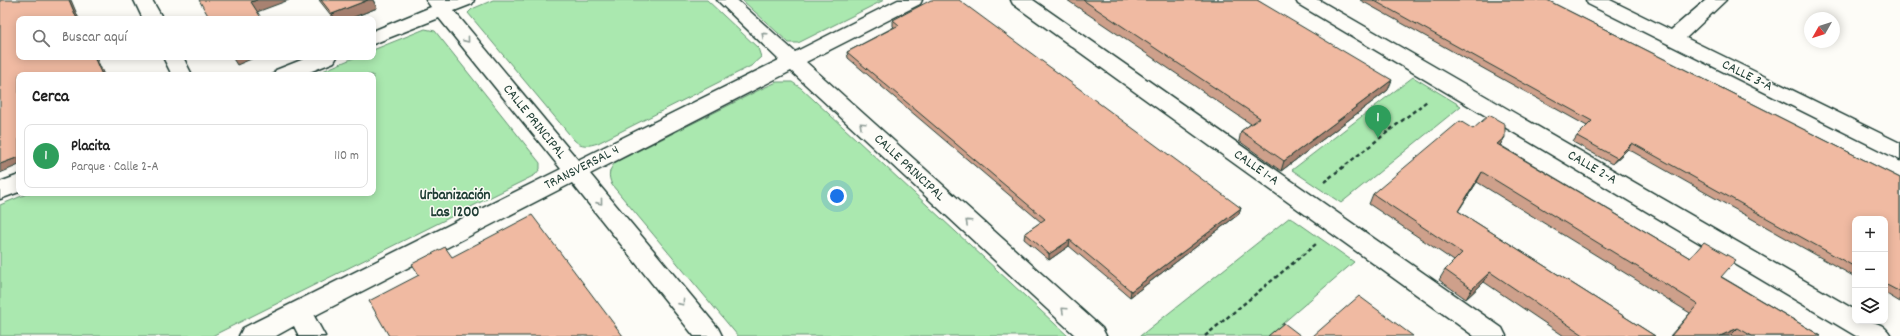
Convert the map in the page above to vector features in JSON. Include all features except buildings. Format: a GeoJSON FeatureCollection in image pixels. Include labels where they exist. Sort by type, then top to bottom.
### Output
{"type":"FeatureCollection","features":[{"type":"Feature","properties":{"kind":"street"},"geometry":{"type":"LineString","coordinates":[[143,0],[151,16]]}},
{"type":"Feature","properties":{"kind":"street"},"geometry":{"type":"LineString","coordinates":[[376,36],[439,5],[466,0]]}},
{"type":"Feature","properties":{"kind":"street","name":"CALLE PRINCIPAL"},"geometry":{"type":"LineString","coordinates":[[726,0],[1093,336]]}},
{"type":"Feature","properties":{"kind":"street","name":"TRANSVERSAL 4"},"geometry":{"type":"LineString","coordinates":[[252,336],[913,0]]}},
{"type":"Feature","properties":{"kind":"street","name":"CALLE 1-A"},"geometry":{"type":"LineString","coordinates":[[1020,0],[1493,336]]}},
{"type":"Feature","properties":{"kind":"street","name":"CALLE 2-A"},"geometry":{"type":"LineString","coordinates":[[1305,0],[1878,336]]}},
{"type":"Feature","properties":{"kind":"street","name":"CALLE 3-A"},"geometry":{"type":"LineString","coordinates":[[1595,0],[1900,152]]}},
{"type":"Feature","properties":{"kind":"street"},"geometry":{"type":"LineString","coordinates":[[1674,39],[1717,0]]}},
{"type":"Feature","properties":{"kind":"street","name":"CALLE PRINCIPAL"},"geometry":{"type":"LineString","coordinates":[[439,5],[709,336]]}},
{"type":"Feature","properties":{"kind":"street"},"geometry":{"type":"LineString","coordinates":[[174,60],[180,72]]}},
{"type":"Feature","properties":{"kind":"street"},"geometry":{"type":"LineString","coordinates":[[290,72],[320,60]]}},
{"type":"Feature","properties":{"kind":"street"},"geometry":{"type":"LineString","coordinates":[[0,191],[16,184]]}},
{"type":"Feature","properties":{"kind":"street"},"geometry":{"type":"LineString","coordinates":[[300,312],[312,336]]}},
{"type":"Feature","properties":{"kind":"path"},"geometry":{"type":"LineString","coordinates":[[1301,200],[1448,84]]}},
{"type":"Feature","properties":{"kind":"path"},"geometry":{"type":"LineString","coordinates":[[1204,336],[1338,226]]}},
{"type":"Feature","properties":{"kind":"green space"},"geometry":{"type":"Polygon","coordinates":[[[493,0],[707,0],[758,48],[761,57],[751,66],[598,143],[582,145],[574,140],[468,13],[472,9],[493,0]]]}},
{"type":"Feature","properties":{"kind":"green space"},"geometry":{"type":"Polygon","coordinates":[[[742,0],[884,0],[798,43],[789,43],[742,0]]]}},
{"type":"Feature","properties":{"kind":"green space"},"geometry":{"type":"Polygon","coordinates":[[[425,29],[435,31],[540,163],[540,169],[535,175],[212,336],[0,336],[0,205],[22,196],[376,196],[376,72],[320,72],[349,60],[376,60],[376,49],[425,29]]]}},
{"type":"Feature","properties":{"kind":"green space"},"geometry":{"type":"Polygon","coordinates":[[[1413,77],[1461,106],[1341,203],[1292,170],[1413,77]]]}},
{"type":"Feature","properties":{"kind":"green space"},"geometry":{"type":"Polygon","coordinates":[[[777,82],[792,82],[801,88],[1068,336],[738,336],[612,185],[610,173],[611,168],[616,162],[777,82]]]}},
{"type":"Feature","properties":{"kind":"green space"},"geometry":{"type":"Polygon","coordinates":[[[1290,217],[1354,262],[1268,336],[1140,336],[1290,217]]]}},
{"type":"Feature","properties":{"kind":"place","name":"Placita"},"geometry":{"type":"Point","coordinates":[1378,138]}},
{"type":"Feature","properties":{"kind":"district","name":"Urbanización Las 1200"},"geometry":{"type":"Point","coordinates":[455,204]}}]}
